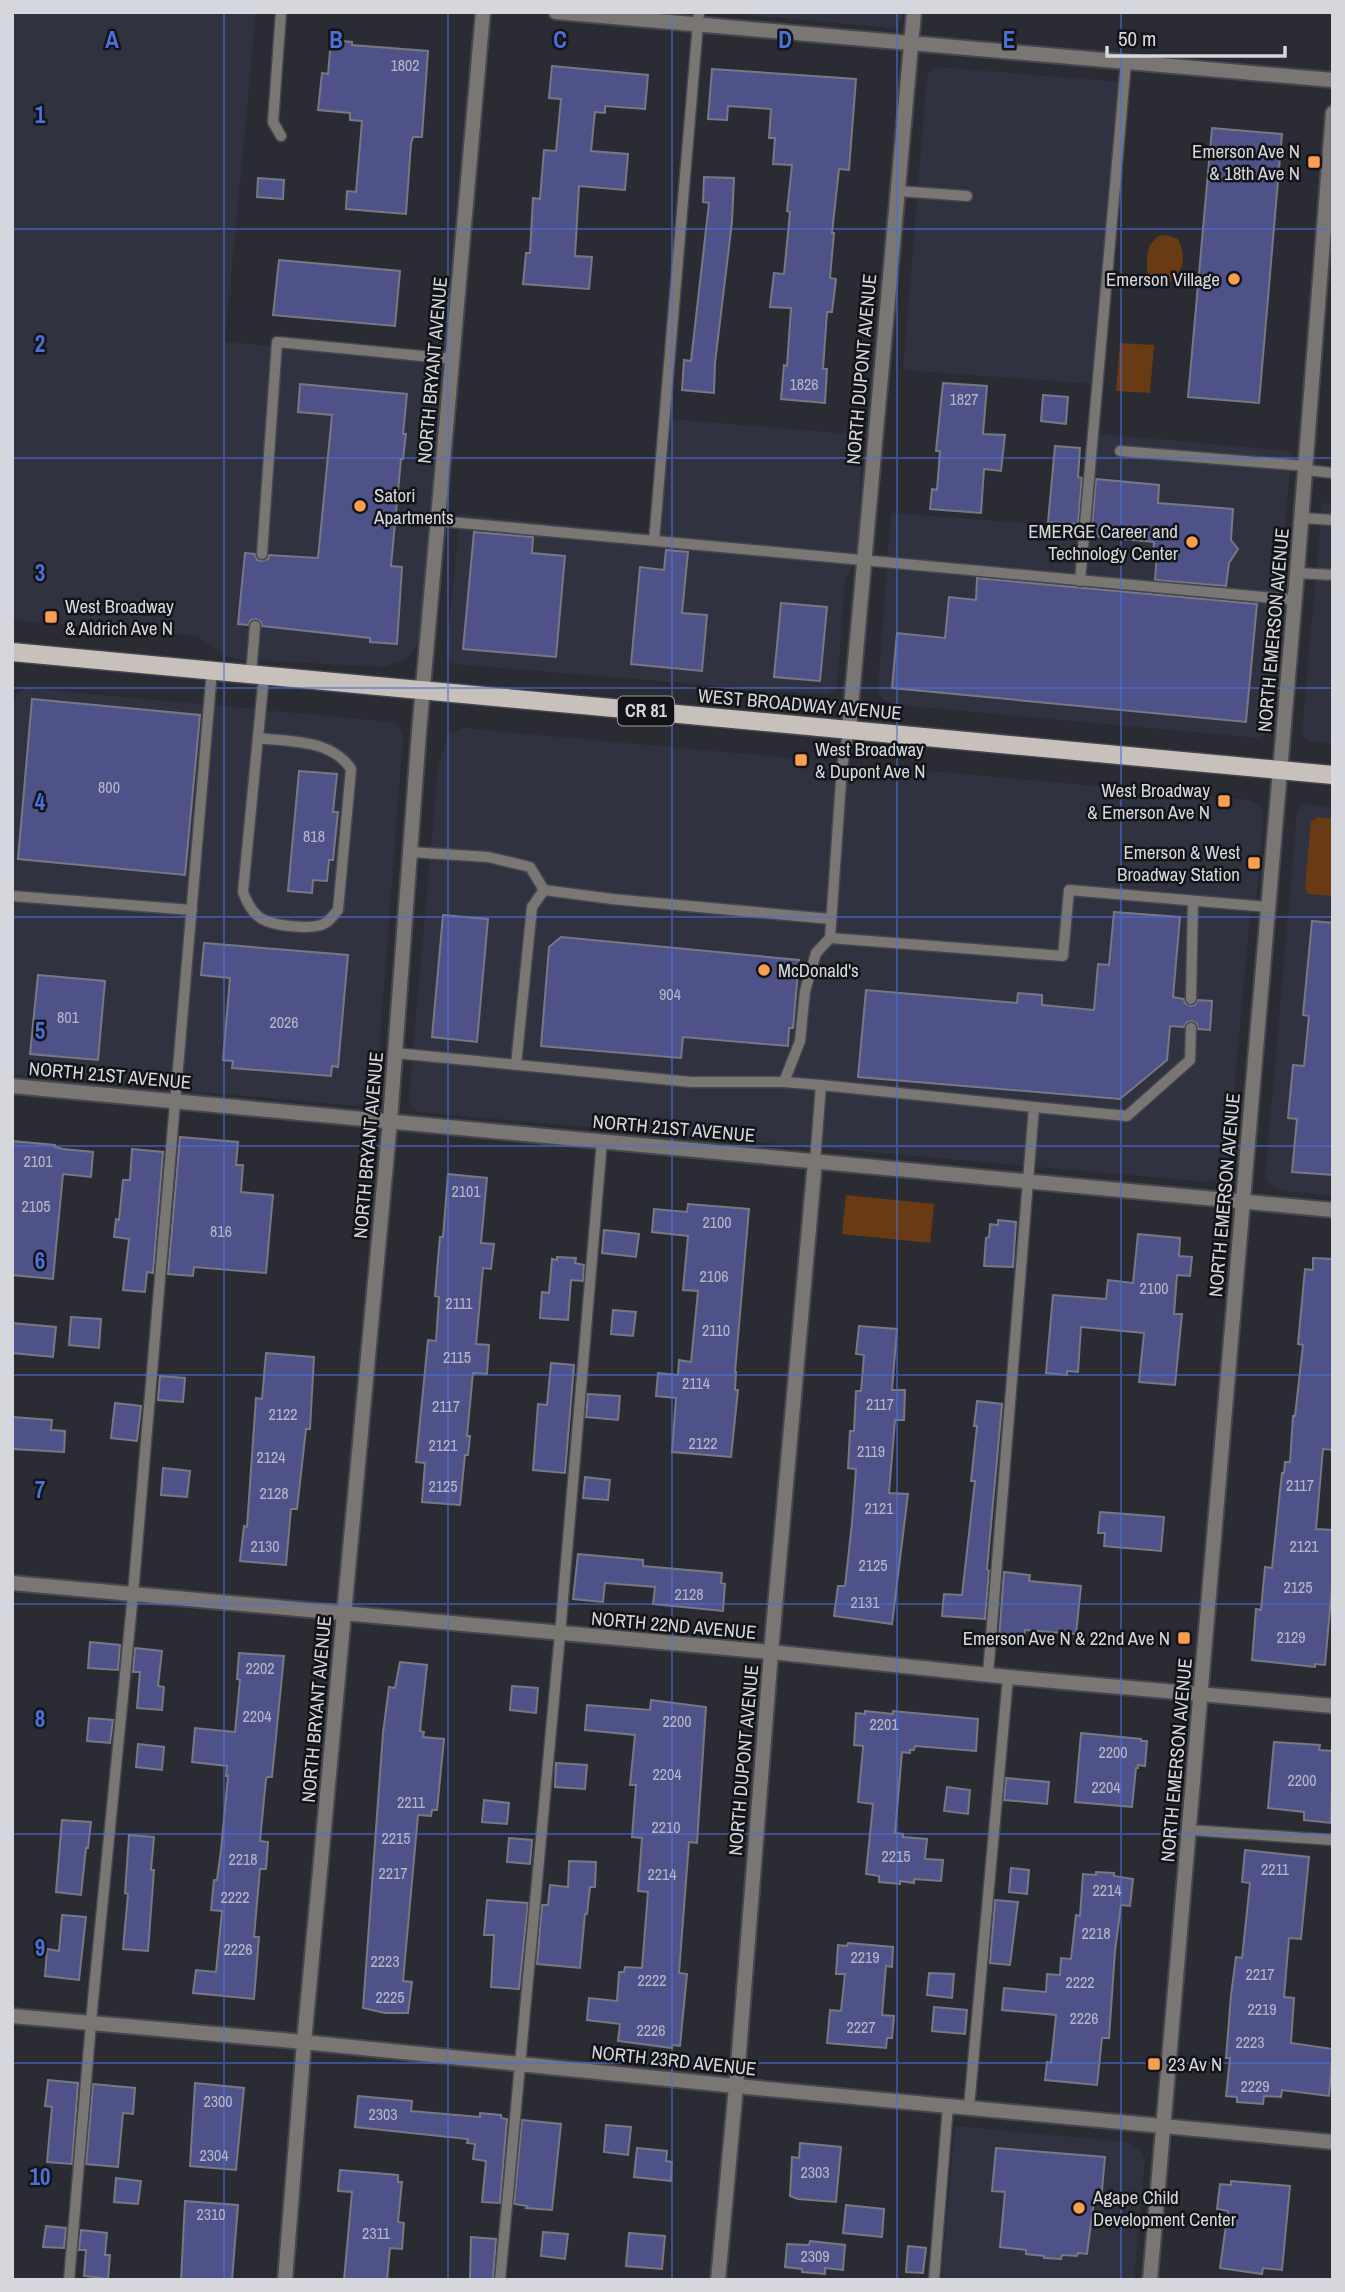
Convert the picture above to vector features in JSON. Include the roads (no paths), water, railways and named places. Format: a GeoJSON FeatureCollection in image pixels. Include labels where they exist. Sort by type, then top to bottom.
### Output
{"type":"FeatureCollection","features":[{"type":"Feature","properties":{"kind":"main road","name":"WEST BROADWAY AVENUE"},"geometry":{"type":"LineString","coordinates":[[12,652],[1333,775]]}},
{"type":"Feature","properties":{"kind":"street","name":"NORTH BRYANT AVENUE"},"geometry":{"type":"LineString","coordinates":[[285,2280],[304,2042],[390,1121],[423,690],[483,12]]}},
{"type":"Feature","properties":{"kind":"street"},"geometry":{"type":"LineString","coordinates":[[556,12],[699,19],[911,43],[1333,80]]}},
{"type":"Feature","properties":{"kind":"street","name":"NORTH DUPONT AVENUE"},"geometry":{"type":"LineString","coordinates":[[849,729],[862,562],[914,12]]}},
{"type":"Feature","properties":{"kind":"street","name":"NORTH EMERSON AVENUE"},"geometry":{"type":"LineString","coordinates":[[1150,2280],[1302,518],[1333,113]]}},
{"type":"Feature","properties":{"kind":"street","name":"NORTH 21ST AVENUE"},"geometry":{"type":"LineString","coordinates":[[12,1086],[1333,1210]]}},
{"type":"Feature","properties":{"kind":"street","name":"NORTH DUPONT AVENUE"},"geometry":{"type":"LineString","coordinates":[[718,2280],[815,1161]]}},
{"type":"Feature","properties":{"kind":"street","name":"NORTH 22ND AVENUE"},"geometry":{"type":"LineString","coordinates":[[12,1583],[1333,1706]]}},
{"type":"Feature","properties":{"kind":"street","name":"NORTH 23RD AVENUE"},"geometry":{"type":"LineString","coordinates":[[12,2016],[1333,2142]]}},
{"type":"Feature","properties":{"kind":"lane"},"geometry":{"type":"LineString","coordinates":[[281,12],[273,122],[281,136]]}},
{"type":"Feature","properties":{"kind":"lane"},"geometry":{"type":"LineString","coordinates":[[654,541],[699,19]]}},
{"type":"Feature","properties":{"kind":"lane"},"geometry":{"type":"LineString","coordinates":[[1080,581],[1126,62]]}},
{"type":"Feature","properties":{"kind":"lane"},"geometry":{"type":"LineString","coordinates":[[898,191],[967,197]]}},
{"type":"Feature","properties":{"kind":"lane"},"geometry":{"type":"LineString","coordinates":[[262,554],[278,342],[453,359]]}},
{"type":"Feature","properties":{"kind":"lane"},"geometry":{"type":"LineString","coordinates":[[1120,451],[1306,468],[1333,473]]}},
{"type":"Feature","properties":{"kind":"lane"},"geometry":{"type":"LineString","coordinates":[[1302,518],[1333,520]]}},
{"type":"Feature","properties":{"kind":"lane"},"geometry":{"type":"LineString","coordinates":[[439,521],[1295,600]]}},
{"type":"Feature","properties":{"kind":"lane"},"geometry":{"type":"LineString","coordinates":[[1297,573],[1333,575]]}},
{"type":"Feature","properties":{"kind":"lane"},"geometry":{"type":"LineString","coordinates":[[255,625],[258,738],[243,892],[249,907],[262,919],[283,925],[314,927],[326,923],[338,910],[351,769],[343,757],[325,746],[258,738]]}},
{"type":"Feature","properties":{"kind":"lane"},"geometry":{"type":"LineString","coordinates":[[69,2280],[133,1594],[212,670]]}},
{"type":"Feature","properties":{"kind":"lane"},"geometry":{"type":"LineString","coordinates":[[784,1082],[800,1041],[805,991],[816,953],[830,938],[842,767],[849,729]]}},
{"type":"Feature","properties":{"kind":"lane"},"geometry":{"type":"LineString","coordinates":[[410,852],[488,857],[530,867],[544,890]]}},
{"type":"Feature","properties":{"kind":"lane"},"geometry":{"type":"LineString","coordinates":[[544,890],[612,899],[831,919]]}},
{"type":"Feature","properties":{"kind":"lane"},"geometry":{"type":"LineString","coordinates":[[516,1065],[532,907],[544,890]]}},
{"type":"Feature","properties":{"kind":"lane"},"geometry":{"type":"LineString","coordinates":[[830,938],[1063,956],[1069,890],[1268,907]]}},
{"type":"Feature","properties":{"kind":"lane"},"geometry":{"type":"LineString","coordinates":[[12,896],[191,910]]}},
{"type":"Feature","properties":{"kind":"lane"},"geometry":{"type":"LineString","coordinates":[[1191,999],[1194,901]]}},
{"type":"Feature","properties":{"kind":"lane"},"geometry":{"type":"LineString","coordinates":[[395,1054],[691,1082],[784,1082],[821,1085],[1126,1116],[1190,1060],[1191,1028]]}},
{"type":"Feature","properties":{"kind":"lane"},"geometry":{"type":"LineString","coordinates":[[815,1161],[821,1085]]}},
{"type":"Feature","properties":{"kind":"lane"},"geometry":{"type":"LineString","coordinates":[[988,1674],[1034,1107]]}},
{"type":"Feature","properties":{"kind":"lane"},"geometry":{"type":"LineString","coordinates":[[499,2280],[560,1634],[602,1141]]}},
{"type":"Feature","properties":{"kind":"lane"},"geometry":{"type":"LineString","coordinates":[[969,2107],[1008,1676]]}},
{"type":"Feature","properties":{"kind":"lane"},"geometry":{"type":"LineString","coordinates":[[1189,1830],[1333,1840]]}},
{"type":"Feature","properties":{"kind":"lane"},"geometry":{"type":"LineString","coordinates":[[934,2280],[948,2105]]}},
{"type":"Feature","properties":{"kind":"place","name":"Emerson Ave N & 18th Ave N"},"geometry":{"type":"Point","coordinates":[1314,162]}},
{"type":"Feature","properties":{"kind":"place","name":"Emerson Village"},"geometry":{"type":"Point","coordinates":[1234,279]}},
{"type":"Feature","properties":{"kind":"place","name":"Satori Apartments"},"geometry":{"type":"Point","coordinates":[360,506]}},
{"type":"Feature","properties":{"kind":"place","name":"EMERGE Career and Technology Center"},"geometry":{"type":"Point","coordinates":[1192,542]}},
{"type":"Feature","properties":{"kind":"place","name":"West Broadway & Aldrich Ave N"},"geometry":{"type":"Point","coordinates":[51,617]}},
{"type":"Feature","properties":{"kind":"place","name":"West Broadway & Dupont Ave N"},"geometry":{"type":"Point","coordinates":[801,760]}},
{"type":"Feature","properties":{"kind":"place","name":"West Broadway & Emerson Ave N"},"geometry":{"type":"Point","coordinates":[1224,801]}},
{"type":"Feature","properties":{"kind":"place","name":"Emerson & West Broadway Station"},"geometry":{"type":"Point","coordinates":[1254,863]}},
{"type":"Feature","properties":{"kind":"place","name":"McDonald's"},"geometry":{"type":"Point","coordinates":[764,970]}},
{"type":"Feature","properties":{"kind":"place","name":"Emerson Ave N & 22nd Ave N"},"geometry":{"type":"Point","coordinates":[1184,1638]}},
{"type":"Feature","properties":{"kind":"place","name":"23 Av N"},"geometry":{"type":"Point","coordinates":[1154,2064]}},
{"type":"Feature","properties":{"kind":"place","name":"Agape Child Development Center"},"geometry":{"type":"Point","coordinates":[1079,2208]}}]}
